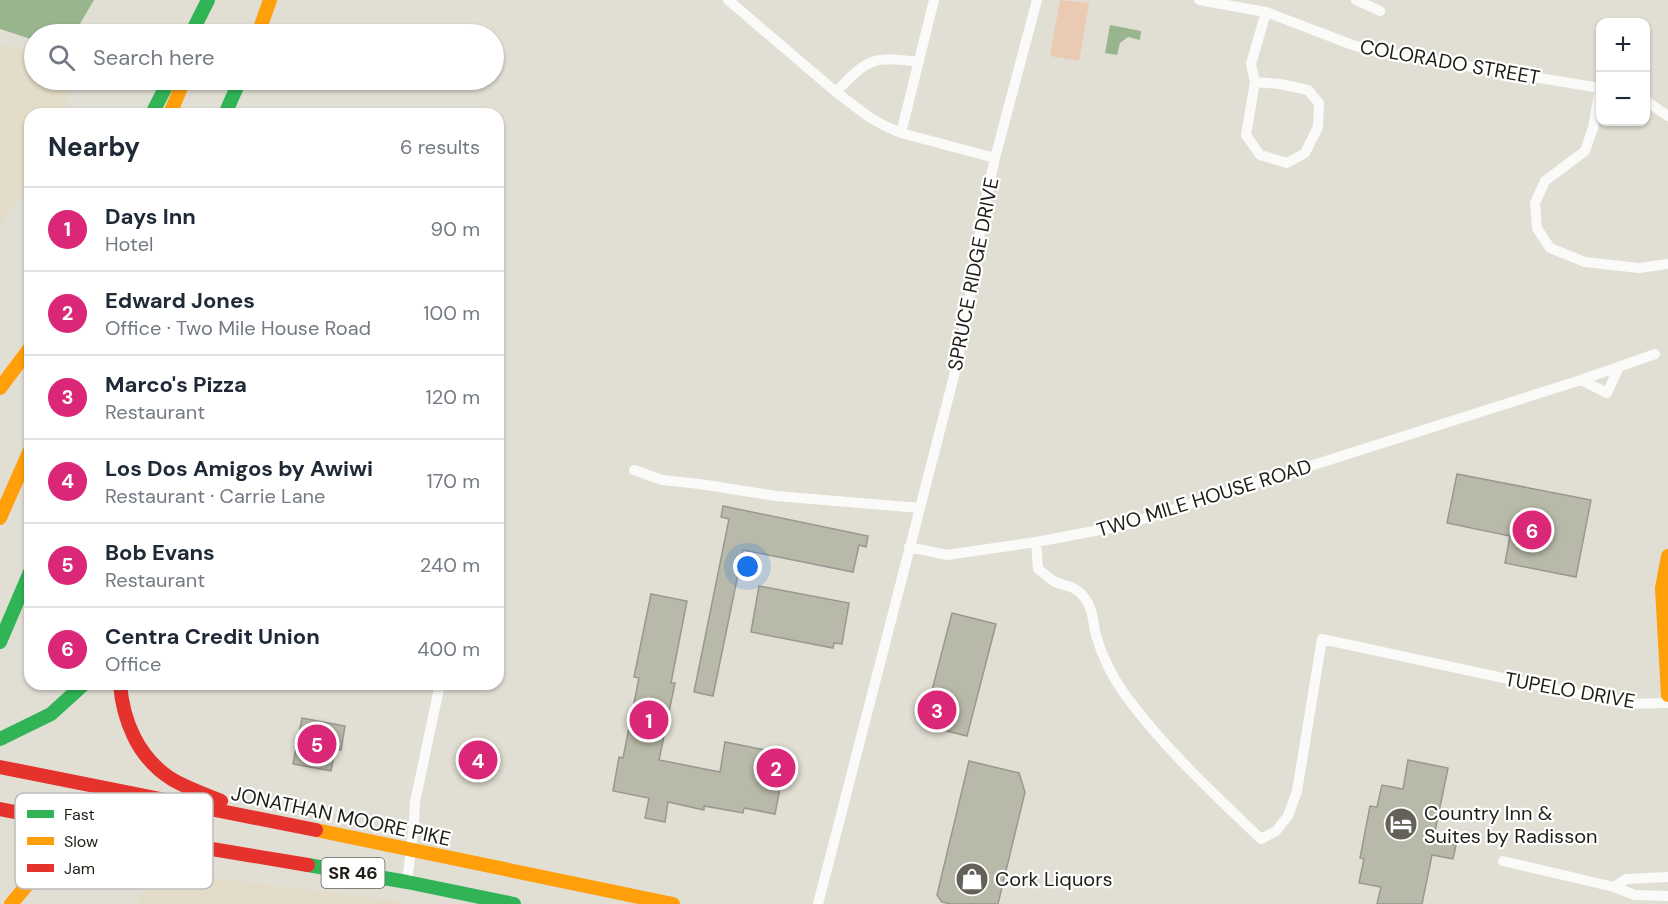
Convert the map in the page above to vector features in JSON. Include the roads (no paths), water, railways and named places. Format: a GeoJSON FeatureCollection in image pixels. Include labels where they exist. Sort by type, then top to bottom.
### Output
{"type":"FeatureCollection","features":[{"type":"Feature","properties":{"kind":"main road"},"geometry":{"type":"LineString","coordinates":[[196,24],[208,0]]}},
{"type":"Feature","properties":{"kind":"main road"},"geometry":{"type":"LineString","coordinates":[[207,24],[217,0]]}},
{"type":"Feature","properties":{"kind":"main road"},"geometry":{"type":"LineString","coordinates":[[262,24],[270,0]]}},
{"type":"Feature","properties":{"kind":"main road"},"geometry":{"type":"LineString","coordinates":[[155,108],[164,90]]}},
{"type":"Feature","properties":{"kind":"main road"},"geometry":{"type":"LineString","coordinates":[[172,108],[180,90]]}},
{"type":"Feature","properties":{"kind":"main road"},"geometry":{"type":"LineString","coordinates":[[228,108],[237,90]]}},
{"type":"Feature","properties":{"kind":"main road"},"geometry":{"type":"LineString","coordinates":[[235,108],[240,90]]}},
{"type":"Feature","properties":{"kind":"main road"},"geometry":{"type":"LineString","coordinates":[[0,388],[24,356]]}},
{"type":"Feature","properties":{"kind":"main road"},"geometry":{"type":"LineString","coordinates":[[0,518],[24,464]]}},
{"type":"Feature","properties":{"kind":"main road"},"geometry":{"type":"LineString","coordinates":[[1668,556],[1662,588],[1668,695]]}},
{"type":"Feature","properties":{"kind":"main road"},"geometry":{"type":"LineString","coordinates":[[0,642],[24,586]]}},
{"type":"Feature","properties":{"kind":"main road"},"geometry":{"type":"LineString","coordinates":[[0,739],[51,714],[77,690]]}},
{"type":"Feature","properties":{"kind":"main road"},"geometry":{"type":"LineString","coordinates":[[120,690],[120,700],[128,726],[144,754],[168,777],[202,793]]}},
{"type":"Feature","properties":{"kind":"main road","name":"JONATHAN MOORE PIKE"},"geometry":{"type":"LineString","coordinates":[[0,767],[130,793]]}},
{"type":"Feature","properties":{"kind":"main road"},"geometry":{"type":"LineString","coordinates":[[0,777],[34,774]]}},
{"type":"Feature","properties":{"kind":"main road"},"geometry":{"type":"LineString","coordinates":[[213,798],[272,821]]}},
{"type":"Feature","properties":{"kind":"main road"},"geometry":{"type":"LineString","coordinates":[[0,799],[15,808]]}},
{"type":"Feature","properties":{"kind":"main road","name":"SR 46"},"geometry":{"type":"LineString","coordinates":[[0,809],[15,812]]}},
{"type":"Feature","properties":{"kind":"main road","name":"JONATHAN MOORE PIKE"},"geometry":{"type":"LineString","coordinates":[[213,809],[673,904]]}},
{"type":"Feature","properties":{"kind":"main road","name":"SR 46"},"geometry":{"type":"LineString","coordinates":[[213,849],[407,882],[514,904]]}},
{"type":"Feature","properties":{"kind":"main road"},"geometry":{"type":"LineString","coordinates":[[11,904],[25,889]]}},
{"type":"Feature","properties":{"kind":"street"},"geometry":{"type":"LineString","coordinates":[[728,0],[836,92],[869,117],[901,133],[995,158]]}},
{"type":"Feature","properties":{"kind":"street"},"geometry":{"type":"LineString","coordinates":[[901,133],[934,0]]}},
{"type":"Feature","properties":{"kind":"street","name":"SPRUCE RIDGE DRIVE"},"geometry":{"type":"LineString","coordinates":[[909,547],[954,376],[995,158],[1037,0]]}},
{"type":"Feature","properties":{"kind":"street","name":"COLORADO STREET"},"geometry":{"type":"LineString","coordinates":[[1199,0],[1266,12],[1369,50],[1596,87]]}},
{"type":"Feature","properties":{"kind":"street"},"geometry":{"type":"LineString","coordinates":[[1356,0],[1380,11]]}},
{"type":"Feature","properties":{"kind":"street"},"geometry":{"type":"LineString","coordinates":[[1255,82],[1308,90],[1319,103],[1318,127],[1305,153],[1287,163],[1260,155],[1246,135],[1255,82],[1251,64],[1266,12]]}},
{"type":"Feature","properties":{"kind":"street"},"geometry":{"type":"LineString","coordinates":[[836,92],[856,70],[873,61],[889,58],[919,62]]}},
{"type":"Feature","properties":{"kind":"street"},"geometry":{"type":"LineString","coordinates":[[1650,104],[1668,116]]}},
{"type":"Feature","properties":{"kind":"street"},"geometry":{"type":"LineString","coordinates":[[1596,111],[1585,151],[1545,181],[1535,203],[1537,228],[1550,248],[1586,262],[1639,268],[1668,264]]}},
{"type":"Feature","properties":{"kind":"street"},"geometry":{"type":"LineString","coordinates":[[1581,380],[1607,393],[1619,367],[1656,354]]}},
{"type":"Feature","properties":{"kind":"street","name":"TWO MILE HOUSE ROAD"},"geometry":{"type":"LineString","coordinates":[[909,547],[947,555],[1036,542],[1121,526],[1619,367]]}},
{"type":"Feature","properties":{"kind":"street"},"geometry":{"type":"LineString","coordinates":[[634,470],[662,480],[776,496],[920,508]]}},
{"type":"Feature","properties":{"kind":"street","name":"TUPELO DRIVE"},"geometry":{"type":"LineString","coordinates":[[1036,542],[1038,569],[1054,582],[1071,586],[1091,607],[1096,636],[1111,675],[1132,704],[1183,763],[1261,839],[1276,831],[1288,816],[1297,791],[1322,639],[1625,704],[1668,703]]}},
{"type":"Feature","properties":{"kind":"street"},"geometry":{"type":"LineString","coordinates":[[818,904],[909,547]]}},
{"type":"Feature","properties":{"kind":"street"},"geometry":{"type":"LineString","coordinates":[[407,882],[415,802],[439,690]]}},
{"type":"Feature","properties":{"kind":"street"},"geometry":{"type":"LineString","coordinates":[[1503,861],[1614,887],[1635,895],[1668,896]]}},
{"type":"Feature","properties":{"kind":"street"},"geometry":{"type":"LineString","coordinates":[[1614,887],[1626,879],[1668,877]]}},
{"type":"Feature","properties":{"kind":"place","name":"Centra Credit Union"},"geometry":{"type":"Point","coordinates":[1532,530]}},
{"type":"Feature","properties":{"kind":"place","name":"Marco's Pizza"},"geometry":{"type":"Point","coordinates":[937,710]}},
{"type":"Feature","properties":{"kind":"place","name":"Days Inn"},"geometry":{"type":"Point","coordinates":[649,720]}},
{"type":"Feature","properties":{"kind":"place","name":"Bob Evans"},"geometry":{"type":"Point","coordinates":[317,744]}},
{"type":"Feature","properties":{"kind":"place","name":"Los Dos Amigos by Awiwi"},"geometry":{"type":"Point","coordinates":[478,760]}},
{"type":"Feature","properties":{"kind":"place","name":"Edward Jones"},"geometry":{"type":"Point","coordinates":[776,768]}},
{"type":"Feature","properties":{"kind":"place","name":"Country Inn & Suites by Radisson"},"geometry":{"type":"Point","coordinates":[1401,824]}},
{"type":"Feature","properties":{"kind":"place","name":"Cork Liquors"},"geometry":{"type":"Point","coordinates":[972,879]}}]}
